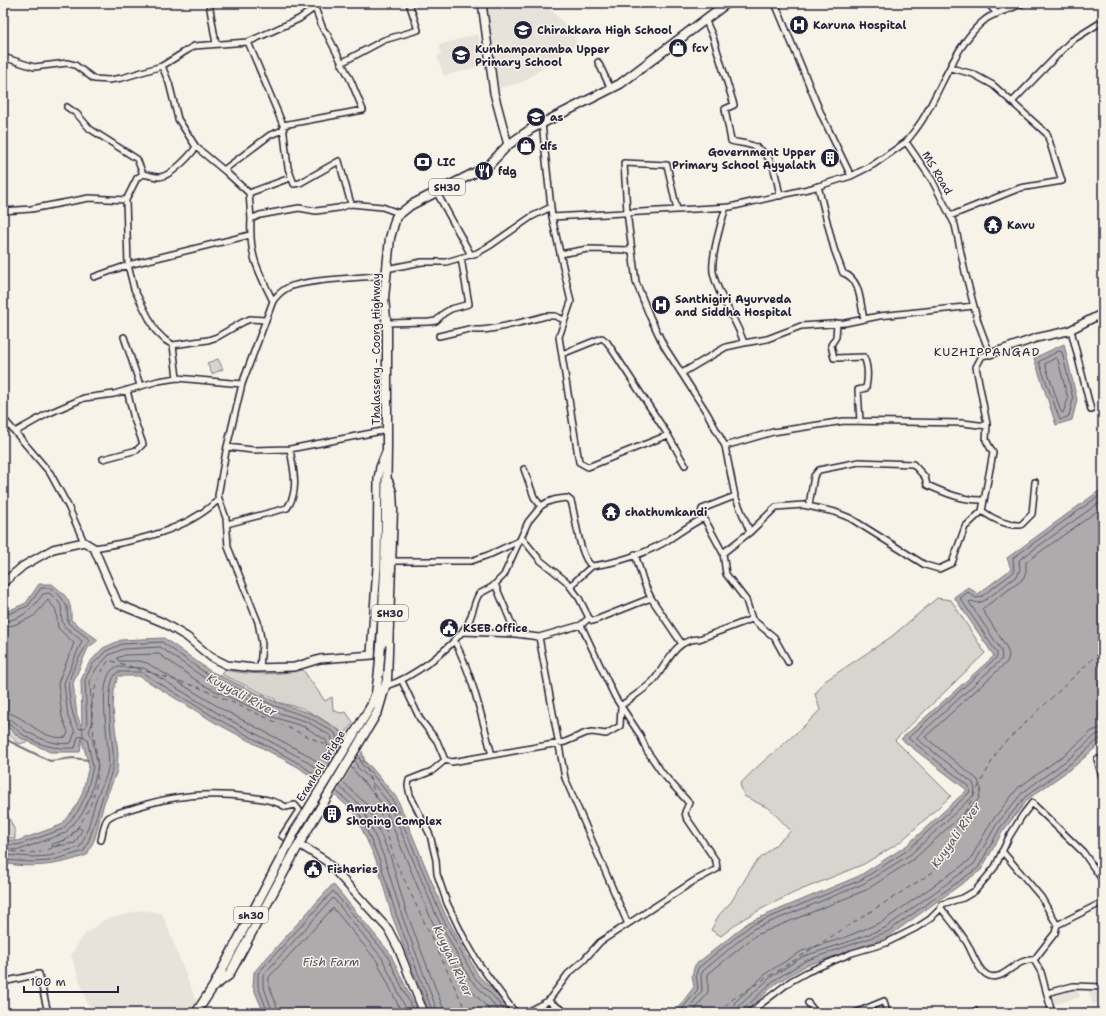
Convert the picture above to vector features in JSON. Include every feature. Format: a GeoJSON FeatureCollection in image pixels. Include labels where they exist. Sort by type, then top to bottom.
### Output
{"type":"FeatureCollection","features":[{"type":"Feature","properties":{"kind":"main road","name":"SH30"},"geometry":{"type":"LineString","coordinates":[[399,213],[488,166],[508,145],[542,123],[623,82],[706,19],[722,5]]}},
{"type":"Feature","properties":{"kind":"main road","name":"Thalassery - Coorg Highway"},"geometry":{"type":"LineString","coordinates":[[357,730],[371,706],[376,692],[379,671],[385,571],[387,448],[386,323],[384,298],[391,229],[399,213]]}},
{"type":"Feature","properties":{"kind":"main road","name":"SH30"},"geometry":{"type":"LineString","coordinates":[[196,1013],[213,987],[229,975],[299,844],[330,795],[378,711],[386,686],[389,654],[392,492],[386,475]]}},
{"type":"Feature","properties":{"kind":"main road","name":"Eranholi Bridge"},"geometry":{"type":"LineString","coordinates":[[213,987],[295,830],[357,730]]}},
{"type":"Feature","properties":{"kind":"street"},"geometry":{"type":"LineString","coordinates":[[209,3],[216,44]]}},
{"type":"Feature","properties":{"kind":"street"},"geometry":{"type":"LineString","coordinates":[[227,173],[225,169],[283,127],[363,110],[351,81],[327,34],[322,29],[312,3]]}},
{"type":"Feature","properties":{"kind":"street"},"geometry":{"type":"LineString","coordinates":[[3,57],[34,67],[67,63],[75,65],[94,79],[109,80],[141,74],[162,66],[194,46],[248,42],[278,30],[321,3]]}},
{"type":"Feature","properties":{"kind":"street"},"geometry":{"type":"LineString","coordinates":[[341,63],[384,40],[418,30],[409,3]]}},
{"type":"Feature","properties":{"kind":"street"},"geometry":{"type":"LineString","coordinates":[[482,3],[494,93],[508,145]]}},
{"type":"Feature","properties":{"kind":"street"},"geometry":{"type":"LineString","coordinates":[[775,3],[822,116],[851,176]]}},
{"type":"Feature","properties":{"kind":"street"},"geometry":{"type":"LineString","coordinates":[[988,3],[997,14]]}},
{"type":"Feature","properties":{"kind":"street"},"geometry":{"type":"LineString","coordinates":[[552,217],[726,208],[780,196],[851,176],[873,165],[906,142],[924,119],[965,43],[978,27],[987,18],[1005,12],[1023,3]]}},
{"type":"Feature","properties":{"kind":"street"},"geometry":{"type":"LineString","coordinates":[[706,19],[734,105],[725,109],[731,141],[752,145],[761,150],[772,160],[780,196]]}},
{"type":"Feature","properties":{"kind":"street"},"geometry":{"type":"LineString","coordinates":[[1012,102],[1071,41],[1103,21]]}},
{"type":"Feature","properties":{"kind":"street"},"geometry":{"type":"LineString","coordinates":[[248,42],[283,127],[290,178],[294,184],[300,183],[339,162],[351,204]]}},
{"type":"Feature","properties":{"kind":"street"},"geometry":{"type":"LineString","coordinates":[[598,62],[611,89]]}},
{"type":"Feature","properties":{"kind":"street"},"geometry":{"type":"LineString","coordinates":[[162,66],[178,120],[196,147],[249,193],[252,219],[250,235],[251,248],[256,268],[273,301]]}},
{"type":"Feature","properties":{"kind":"street"},"geometry":{"type":"LineString","coordinates":[[950,216],[1020,188],[1062,181],[1046,134],[993,85],[973,74],[951,68]]}},
{"type":"Feature","properties":{"kind":"street"},"geometry":{"type":"LineString","coordinates":[[67,107],[77,114],[90,129],[136,158],[143,174]]}},
{"type":"Feature","properties":{"kind":"street"},"geometry":{"type":"LineString","coordinates":[[542,123],[552,217],[571,302],[559,337],[579,462],[588,467],[668,435]]}},
{"type":"Feature","properties":{"kind":"street","name":"MS Road"},"geometry":{"type":"LineString","coordinates":[[906,142],[932,180],[955,225],[974,306],[990,354]]}},
{"type":"Feature","properties":{"kind":"street"},"geometry":{"type":"LineString","coordinates":[[196,147],[189,157],[168,174],[160,177],[143,174],[137,178],[126,200],[128,264],[134,289],[155,330],[165,340],[173,345],[208,340],[217,337],[250,319],[265,320]]}},
{"type":"Feature","properties":{"kind":"street"},"geometry":{"type":"LineString","coordinates":[[677,210],[667,165],[624,163],[627,212],[636,282],[650,317],[664,346],[707,413],[724,446],[735,496],[750,532]]}},
{"type":"Feature","properties":{"kind":"street"},"geometry":{"type":"LineString","coordinates":[[249,193],[290,178]]}},
{"type":"Feature","properties":{"kind":"street"},"geometry":{"type":"LineString","coordinates":[[818,186],[834,249],[843,273],[853,278],[856,284],[864,319]]}},
{"type":"Feature","properties":{"kind":"street"},"geometry":{"type":"LineString","coordinates":[[437,193],[471,255]]}},
{"type":"Feature","properties":{"kind":"street"},"geometry":{"type":"LineString","coordinates":[[3,211],[31,209],[88,198],[126,200]]}},
{"type":"Feature","properties":{"kind":"street"},"geometry":{"type":"LineString","coordinates":[[252,219],[260,215],[299,208],[316,211],[338,208],[351,204],[382,207],[399,213]]}},
{"type":"Feature","properties":{"kind":"street"},"geometry":{"type":"LineString","coordinates":[[260,668],[261,635],[258,622],[228,547],[226,518],[219,499],[227,447],[242,384],[273,301],[279,293],[288,288],[309,283],[386,272],[422,262],[446,262],[471,255],[492,245],[531,217],[551,208]]}},
{"type":"Feature","properties":{"kind":"street"},"geometry":{"type":"LineString","coordinates":[[726,208],[720,226],[713,270],[716,281],[739,327],[744,343]]}},
{"type":"Feature","properties":{"kind":"street"},"geometry":{"type":"LineString","coordinates":[[94,277],[128,264],[250,235]]}},
{"type":"Feature","properties":{"kind":"street"},"geometry":{"type":"LineString","coordinates":[[560,254],[588,249],[631,250]]}},
{"type":"Feature","properties":{"kind":"street"},"geometry":{"type":"LineString","coordinates":[[386,323],[436,321],[444,312],[469,304],[461,258]]}},
{"type":"Feature","properties":{"kind":"street"},"geometry":{"type":"LineString","coordinates":[[682,373],[726,347],[767,339],[801,326],[837,324],[879,316],[974,306]]}},
{"type":"Feature","properties":{"kind":"street"},"geometry":{"type":"LineString","coordinates":[[723,552],[750,532],[776,507],[783,505],[809,505],[850,518],[925,565],[939,569],[952,563],[965,527],[982,511],[993,452],[986,440],[987,426],[976,367],[982,356],[1036,338],[1071,330],[1103,313]]}},
{"type":"Feature","properties":{"kind":"street"},"geometry":{"type":"LineString","coordinates":[[439,336],[469,329],[473,331],[486,330],[546,316],[556,316],[564,320]]}},
{"type":"Feature","properties":{"kind":"street"},"geometry":{"type":"LineString","coordinates":[[837,324],[836,337],[830,345],[834,358],[864,357],[866,362],[866,388],[858,390],[860,421]]}},
{"type":"Feature","properties":{"kind":"street"},"geometry":{"type":"LineString","coordinates":[[1071,330],[1091,410]]}},
{"type":"Feature","properties":{"kind":"street"},"geometry":{"type":"LineString","coordinates":[[124,337],[140,385]]}},
{"type":"Feature","properties":{"kind":"street"},"geometry":{"type":"LineString","coordinates":[[562,354],[602,338],[607,342],[668,435],[685,465]]}},
{"type":"Feature","properties":{"kind":"street"},"geometry":{"type":"LineString","coordinates":[[173,345],[177,378]]}},
{"type":"Feature","properties":{"kind":"street"},"geometry":{"type":"LineString","coordinates":[[15,432],[47,414],[84,398],[114,394],[140,385],[177,378],[242,384]]}},
{"type":"Feature","properties":{"kind":"street"},"geometry":{"type":"LineString","coordinates":[[103,459],[137,450],[143,444],[134,419],[127,390]]}},
{"type":"Feature","properties":{"kind":"street"},"geometry":{"type":"LineString","coordinates":[[3,418],[50,473],[68,506],[84,542],[94,548],[118,604],[162,622],[187,637],[211,657],[227,665],[260,668],[294,667],[320,659],[371,654],[389,654]]}},
{"type":"Feature","properties":{"kind":"street"},"geometry":{"type":"LineString","coordinates":[[724,446],[773,432],[844,421],[963,422],[987,426]]}},
{"type":"Feature","properties":{"kind":"street"},"geometry":{"type":"LineString","coordinates":[[227,447],[253,450],[290,449],[387,430]]}},
{"type":"Feature","properties":{"kind":"street"},"geometry":{"type":"LineString","coordinates":[[371,654],[377,567],[378,479],[380,467],[387,448]]}},
{"type":"Feature","properties":{"kind":"street"},"geometry":{"type":"LineString","coordinates":[[227,524],[287,508],[292,501],[295,490],[290,449]]}},
{"type":"Feature","properties":{"kind":"street"},"geometry":{"type":"LineString","coordinates":[[809,505],[814,476],[818,470],[859,462],[914,464],[925,477],[927,486],[958,497],[984,500]]}},
{"type":"Feature","properties":{"kind":"street"},"geometry":{"type":"LineString","coordinates":[[524,469],[534,497],[540,506]]}},
{"type":"Feature","properties":{"kind":"street"},"geometry":{"type":"LineString","coordinates":[[982,511],[993,519],[1014,526],[1021,526],[1032,514],[1035,482]]}},
{"type":"Feature","properties":{"kind":"street"},"geometry":{"type":"LineString","coordinates":[[735,496],[702,509],[701,513],[723,552],[726,574],[746,600],[752,619],[774,637],[788,662]]}},
{"type":"Feature","properties":{"kind":"street"},"geometry":{"type":"LineString","coordinates":[[386,686],[402,681],[462,632],[472,615],[474,603],[479,594],[495,584],[504,575],[528,522],[540,506],[549,501],[560,498],[567,498],[570,501],[586,560],[592,566]]}},
{"type":"Feature","properties":{"kind":"street"},"geometry":{"type":"LineString","coordinates":[[94,548],[120,544],[178,526],[210,508],[219,499]]}},
{"type":"Feature","properties":{"kind":"street"},"geometry":{"type":"LineString","coordinates":[[570,586],[592,566],[635,554],[664,542],[690,524],[704,518]]}},
{"type":"Feature","properties":{"kind":"street"},"geometry":{"type":"LineString","coordinates":[[391,561],[471,561],[491,554],[520,539]]}},
{"type":"Feature","properties":{"kind":"street"},"geometry":{"type":"LineString","coordinates":[[520,539],[540,560],[570,586],[579,598],[589,618],[593,621],[651,598]]}},
{"type":"Feature","properties":{"kind":"street"},"geometry":{"type":"LineString","coordinates":[[3,583],[24,566],[53,549],[84,542]]}},
{"type":"Feature","properties":{"kind":"street"},"geometry":{"type":"LineString","coordinates":[[635,554],[644,583],[651,598],[682,644]]}},
{"type":"Feature","properties":{"kind":"street"},"geometry":{"type":"LineString","coordinates":[[495,584],[516,634]]}},
{"type":"Feature","properties":{"kind":"street"},"geometry":{"type":"LineString","coordinates":[[462,632],[539,636],[580,625],[589,618]]}},
{"type":"Feature","properties":{"kind":"street"},"geometry":{"type":"LineString","coordinates":[[445,760],[452,762],[559,743],[586,733],[592,732],[606,734],[611,732],[620,726],[621,706],[652,682],[670,655],[682,644],[692,639],[699,639],[752,619]]}},
{"type":"Feature","properties":{"kind":"street"},"geometry":{"type":"LineString","coordinates":[[525,1013],[548,1001],[568,974],[583,961],[600,942],[627,922],[694,881],[717,869],[716,861],[686,817],[689,803],[655,762],[621,706],[580,625]]}},
{"type":"Feature","properties":{"kind":"street"},"geometry":{"type":"LineString","coordinates":[[539,636],[565,778],[627,922]]}},
{"type":"Feature","properties":{"kind":"street"},"geometry":{"type":"LineString","coordinates":[[454,640],[462,655],[471,680],[492,755]]}},
{"type":"Feature","properties":{"kind":"street"},"geometry":{"type":"LineString","coordinates":[[402,681],[420,719],[438,742],[445,760]]}},
{"type":"Feature","properties":{"kind":"street"},"geometry":{"type":"LineString","coordinates":[[1097,759],[1103,781]]}},
{"type":"Feature","properties":{"kind":"street"},"geometry":{"type":"LineString","coordinates":[[445,760],[432,771],[409,780],[408,786],[410,794],[430,835],[436,860],[437,874],[463,936],[479,964],[513,1010],[518,1013]]}},
{"type":"Feature","properties":{"kind":"street"},"geometry":{"type":"LineString","coordinates":[[101,840],[105,822],[110,817],[120,812],[162,799],[203,794],[237,796],[275,801],[286,807],[295,805],[299,810],[282,836],[299,844],[326,861],[388,929],[398,948],[424,1013]]}},
{"type":"Feature","properties":{"kind":"street"},"geometry":{"type":"LineString","coordinates":[[749,1013],[791,981],[852,953],[886,943],[926,922],[941,908],[942,904],[963,898],[975,891],[995,867],[1002,851],[1022,816],[1032,803],[1082,852],[1103,881]]}},
{"type":"Feature","properties":{"kind":"street"},"geometry":{"type":"LineString","coordinates":[[1002,851],[1042,897],[1057,925],[1055,933],[1034,960]]}},
{"type":"Feature","properties":{"kind":"street"},"geometry":{"type":"LineString","coordinates":[[1057,925],[1103,902]]}},
{"type":"Feature","properties":{"kind":"street"},"geometry":{"type":"LineString","coordinates":[[941,908],[967,942],[980,969],[988,975],[996,977],[1025,960],[1034,960]]}},
{"type":"Feature","properties":{"kind":"street"},"geometry":{"type":"LineString","coordinates":[[1034,960],[1041,972],[1052,1013]]}},
{"type":"Feature","properties":{"kind":"street"},"geometry":{"type":"LineString","coordinates":[[3,982],[39,974],[48,1013]]}},
{"type":"Feature","properties":{"kind":"street"},"geometry":{"type":"LineString","coordinates":[[1047,993],[1073,986],[1103,986]]}},
{"type":"Feature","properties":{"kind":"street"},"geometry":{"type":"LineString","coordinates":[[548,1001],[568,1013]]}},
{"type":"Feature","properties":{"kind":"street"},"geometry":{"type":"LineString","coordinates":[[855,1013],[884,1002],[887,1013]]}},
{"type":"Feature","properties":{"kind":"street"},"geometry":{"type":"LineString","coordinates":[[808,1003],[816,1013]]}},
{"type":"Feature","properties":{"kind":"shaded area"},"geometry":{"type":"Polygon","coordinates":[[[491,3],[544,3],[574,33],[577,44],[523,82],[499,88],[486,7],[491,3]]]}},
{"type":"Feature","properties":{"kind":"shaded area","name":"Kunhamparamba Upper Primary School"},"geometry":{"type":"Polygon","coordinates":[[[478,34],[485,65],[444,76],[437,56],[441,54],[439,45],[478,34]]]}},
{"type":"Feature","properties":{"kind":"shaded area"},"geometry":{"type":"Polygon","coordinates":[[[218,359],[223,369],[212,374],[207,363],[218,359]]]}},
{"type":"Feature","properties":{"kind":"shaded area"},"geometry":{"type":"Polygon","coordinates":[[[937,598],[951,600],[985,653],[895,740],[951,796],[899,843],[864,864],[796,892],[769,905],[743,919],[721,936],[711,930],[719,915],[731,902],[755,863],[791,831],[770,809],[744,796],[740,784],[820,710],[815,694],[825,681],[891,637],[937,598]]]}},
{"type":"Feature","properties":{"kind":"shaded area"},"geometry":{"type":"Polygon","coordinates":[[[225,670],[264,674],[303,670],[325,701],[332,697],[333,710],[340,713],[346,712],[353,722],[345,734],[302,708],[276,702],[275,699],[221,674],[225,670]]]}},
{"type":"Feature","properties":{"kind":"shaded area"},"geometry":{"type":"Polygon","coordinates":[[[3,721],[22,728],[27,742],[18,744],[11,736],[3,734],[3,721]]]}},
{"type":"Feature","properties":{"kind":"shaded area"},"geometry":{"type":"Polygon","coordinates":[[[3,805],[15,831],[15,839],[3,836],[3,805]]]}},
{"type":"Feature","properties":{"kind":"shaded area"},"geometry":{"type":"Polygon","coordinates":[[[142,910],[162,913],[197,1003],[191,1013],[97,1013],[87,1003],[71,955],[84,935],[104,920],[142,910]]]}},
{"type":"Feature","properties":{"kind":"shaded area"},"geometry":{"type":"Polygon","coordinates":[[[1077,987],[1080,997],[1053,1005],[1050,994],[1077,987]]]}},
{"type":"Feature","properties":{"kind":"shaded area"},"geometry":{"type":"Polygon","coordinates":[[[1087,987],[1095,987],[1096,992],[1102,992],[1102,1001],[1093,1005],[1087,987]]]}},
{"type":"Feature","properties":{"kind":"water"},"geometry":{"type":"Polygon","coordinates":[[[1064,344],[1077,400],[1072,420],[1056,425],[1034,358],[1064,344]]]}},
{"type":"Feature","properties":{"kind":"water","name":"Kuyyali River"},"geometry":{"type":"Polygon","coordinates":[[[1103,488],[1103,741],[1076,765],[1028,799],[1003,831],[981,870],[889,936],[848,952],[807,965],[775,984],[745,1013],[674,1013],[694,987],[692,975],[695,965],[749,922],[859,876],[906,846],[967,790],[901,739],[994,656],[954,597],[968,587],[978,594],[1011,569],[1007,558],[1103,488]]]}},
{"type":"Feature","properties":{"kind":"water","name":"Kuyyali River"},"geometry":{"type":"Polygon","coordinates":[[[39,584],[52,584],[61,592],[68,599],[71,608],[71,620],[98,640],[88,648],[73,683],[77,715],[82,728],[81,680],[89,663],[103,648],[121,640],[164,638],[210,671],[276,702],[312,714],[339,730],[342,744],[362,751],[365,762],[397,798],[445,914],[478,975],[498,995],[511,1013],[430,1013],[392,916],[376,860],[354,812],[328,789],[298,767],[214,722],[139,676],[118,676],[114,690],[113,709],[118,753],[117,771],[104,803],[95,838],[87,855],[56,864],[35,866],[3,863],[3,839],[17,841],[61,825],[75,808],[82,794],[89,766],[83,744],[83,730],[80,752],[50,752],[19,737],[10,729],[3,726],[3,613],[26,603],[39,584]]]}},
{"type":"Feature","properties":{"kind":"water","name":"Fish Farm"},"geometry":{"type":"Polygon","coordinates":[[[333,884],[390,953],[418,1013],[264,1013],[253,987],[254,972],[333,884]]]}},
{"type":"Feature","properties":{"kind":"pier"},"geometry":{"type":"Polygon","coordinates":[[[344,742],[354,746],[326,790],[318,784],[344,742]]]}},
{"type":"Feature","properties":{"kind":"pier"},"geometry":{"type":"Polygon","coordinates":[[[355,746],[363,749],[334,797],[328,791],[355,746]]]}},
{"type":"Feature","properties":{"kind":"waterway"},"geometry":{"type":"LineString","coordinates":[[3,738],[50,761],[73,758],[88,760]]}},
{"type":"Feature","properties":{"kind":"ferry route"},"geometry":{"type":"LineString","coordinates":[[719,1013],[730,1001],[933,872],[999,748],[1103,649]]}},
{"type":"Feature","properties":{"kind":"ferry route"},"geometry":{"type":"LineString","coordinates":[[3,850],[31,853],[52,848],[71,834],[86,814],[95,791],[97,779],[97,762],[92,721],[94,691],[109,660],[198,687],[340,751]]}},
{"type":"Feature","properties":{"kind":"ferry route"},"geometry":{"type":"LineString","coordinates":[[354,757],[365,762],[395,860],[467,1013]]}},
{"type":"Feature","properties":{"kind":"place","name":"Karuna Hospital"},"geometry":{"type":"Point","coordinates":[799,25]}},
{"type":"Feature","properties":{"kind":"place","name":"Chirakkara High School"},"geometry":{"type":"Point","coordinates":[523,30]}},
{"type":"Feature","properties":{"kind":"place","name":"fcv"},"geometry":{"type":"Point","coordinates":[678,48]}},
{"type":"Feature","properties":{"kind":"place","name":"Kunhamparamba Upper Primary School"},"geometry":{"type":"Point","coordinates":[461,55]}},
{"type":"Feature","properties":{"kind":"place","name":"as"},"geometry":{"type":"Point","coordinates":[536,117]}},
{"type":"Feature","properties":{"kind":"place","name":"dfs"},"geometry":{"type":"Point","coordinates":[526,146]}},
{"type":"Feature","properties":{"kind":"place","name":"Government Upper Primary School Ayyalath"},"geometry":{"type":"Point","coordinates":[830,158]}},
{"type":"Feature","properties":{"kind":"place","name":"LIC"},"geometry":{"type":"Point","coordinates":[423,162]}},
{"type":"Feature","properties":{"kind":"place","name":"fdg"},"geometry":{"type":"Point","coordinates":[484,171]}},
{"type":"Feature","properties":{"kind":"place","name":"Kavu"},"geometry":{"type":"Point","coordinates":[993,225]}},
{"type":"Feature","properties":{"kind":"place","name":"Santhigiri Ayurveda and Siddha Hospital"},"geometry":{"type":"Point","coordinates":[661,305]}},
{"type":"Feature","properties":{"kind":"place","name":"chathumkandi"},"geometry":{"type":"Point","coordinates":[611,512]}},
{"type":"Feature","properties":{"kind":"place","name":"KSEB Office"},"geometry":{"type":"Point","coordinates":[449,628]}},
{"type":"Feature","properties":{"kind":"place","name":"Amrutha Shoping Complex"},"geometry":{"type":"Point","coordinates":[332,814]}},
{"type":"Feature","properties":{"kind":"place","name":"Fisheries"},"geometry":{"type":"Point","coordinates":[313,869]}},
{"type":"Feature","properties":{"kind":"district","name":"KUZHIPPANGAD"},"geometry":{"type":"Point","coordinates":[987,352]}}]}
